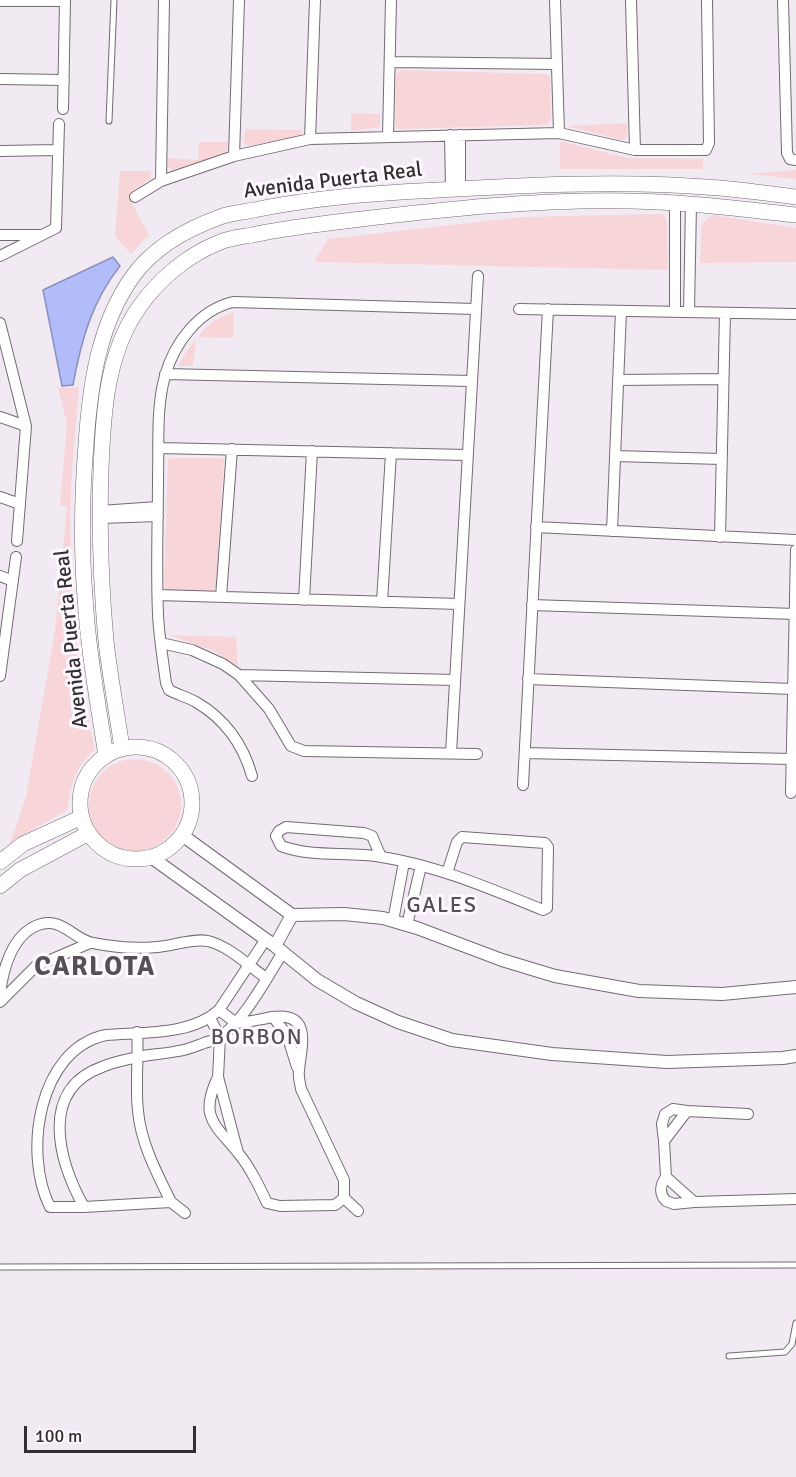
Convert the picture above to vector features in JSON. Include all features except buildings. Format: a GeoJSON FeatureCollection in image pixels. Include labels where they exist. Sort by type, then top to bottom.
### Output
{"type":"FeatureCollection","features":[{"type":"Feature","properties":{"kind":"main road","name":"Avenida Puerta Real"},"geometry":{"type":"LineString","coordinates":[[106,756],[88,638],[83,550],[84,469],[88,411],[96,360],[103,335],[121,294],[133,276],[157,252],[181,234],[222,216],[280,204],[370,194],[520,185],[633,185],[718,188],[796,197]]}},
{"type":"Feature","properties":{"kind":"main road","name":"Avenida Puerta Real"},"geometry":{"type":"LineString","coordinates":[[122,748],[106,642],[100,514],[104,410],[111,374],[120,346],[139,307],[168,275],[191,257],[220,242],[283,229],[466,207],[574,202],[675,202],[796,215]]}},
{"type":"Feature","properties":{"kind":"main road"},"geometry":{"type":"LineString","coordinates":[[280,204],[283,229]]}},
{"type":"Feature","properties":{"kind":"main road"},"geometry":{"type":"LineString","coordinates":[[142,747],[160,752],[176,763],[187,779],[192,798],[190,818],[182,835],[168,849],[151,857],[134,859],[116,855],[101,846],[89,833],[82,817],[80,799],[84,782],[93,767],[106,756],[122,748],[142,747]]}},
{"type":"Feature","properties":{"kind":"main road"},"geometry":{"type":"LineString","coordinates":[[0,862],[23,844],[82,817]]}},
{"type":"Feature","properties":{"kind":"main road"},"geometry":{"type":"LineString","coordinates":[[0,886],[20,870],[89,833]]}},
{"type":"Feature","properties":{"kind":"street"},"geometry":{"type":"LineString","coordinates":[[160,181],[164,0]]}},
{"type":"Feature","properties":{"kind":"street"},"geometry":{"type":"LineString","coordinates":[[234,156],[239,0]]}},
{"type":"Feature","properties":{"kind":"street"},"geometry":{"type":"LineString","coordinates":[[310,139],[315,0]]}},
{"type":"Feature","properties":{"kind":"street"},"geometry":{"type":"LineString","coordinates":[[388,137],[391,0]]}},
{"type":"Feature","properties":{"kind":"street"},"geometry":{"type":"LineString","coordinates":[[555,0],[560,133]]}},
{"type":"Feature","properties":{"kind":"street"},"geometry":{"type":"LineString","coordinates":[[631,0],[635,150]]}},
{"type":"Feature","properties":{"kind":"street"},"geometry":{"type":"LineString","coordinates":[[135,197],[160,181],[234,156],[310,139],[560,133],[635,150],[703,151],[708,148],[707,0]]}},
{"type":"Feature","properties":{"kind":"street"},"geometry":{"type":"LineString","coordinates":[[783,0],[787,153],[790,159],[796,160]]}},
{"type":"Feature","properties":{"kind":"street"},"geometry":{"type":"LineString","coordinates":[[0,1],[65,1],[63,109]]}},
{"type":"Feature","properties":{"kind":"street"},"geometry":{"type":"LineString","coordinates":[[390,62],[557,64]]}},
{"type":"Feature","properties":{"kind":"street"},"geometry":{"type":"LineString","coordinates":[[0,79],[64,80]]}},
{"type":"Feature","properties":{"kind":"street"},"geometry":{"type":"LineString","coordinates":[[0,256],[56,228],[59,124]]}},
{"type":"Feature","properties":{"kind":"street"},"geometry":{"type":"LineString","coordinates":[[455,135],[456,189]]}},
{"type":"Feature","properties":{"kind":"street"},"geometry":{"type":"LineString","coordinates":[[0,151],[57,150]]}},
{"type":"Feature","properties":{"kind":"street"},"geometry":{"type":"LineString","coordinates":[[675,202],[675,312]]}},
{"type":"Feature","properties":{"kind":"street"},"geometry":{"type":"LineString","coordinates":[[689,312],[691,204]]}},
{"type":"Feature","properties":{"kind":"street"},"geometry":{"type":"LineString","coordinates":[[676,230],[691,231]]}},
{"type":"Feature","properties":{"kind":"street"},"geometry":{"type":"LineString","coordinates":[[0,235],[44,235]]}},
{"type":"Feature","properties":{"kind":"street"},"geometry":{"type":"LineString","coordinates":[[451,753],[478,276]]}},
{"type":"Feature","properties":{"kind":"street"},"geometry":{"type":"LineString","coordinates":[[252,776],[248,760],[231,731],[196,702],[170,690],[166,683],[158,595],[159,448],[161,395],[165,374],[174,352],[200,319],[222,305],[234,302],[475,309]]}},
{"type":"Feature","properties":{"kind":"street"},"geometry":{"type":"LineString","coordinates":[[519,309],[796,314]]}},
{"type":"Feature","properties":{"kind":"street"},"geometry":{"type":"LineString","coordinates":[[523,785],[548,309]]}},
{"type":"Feature","properties":{"kind":"street"},"geometry":{"type":"LineString","coordinates":[[612,531],[621,311]]}},
{"type":"Feature","properties":{"kind":"street"},"geometry":{"type":"LineString","coordinates":[[720,537],[725,313]]}},
{"type":"Feature","properties":{"kind":"street"},"geometry":{"type":"LineString","coordinates":[[1,329],[26,426],[17,541]]}},
{"type":"Feature","properties":{"kind":"street"},"geometry":{"type":"LineString","coordinates":[[165,374],[471,381]]}},
{"type":"Feature","properties":{"kind":"street"},"geometry":{"type":"LineString","coordinates":[[618,380],[723,379]]}},
{"type":"Feature","properties":{"kind":"street"},"geometry":{"type":"LineString","coordinates":[[0,417],[26,426]]}},
{"type":"Feature","properties":{"kind":"street"},"geometry":{"type":"LineString","coordinates":[[159,448],[467,455]]}},
{"type":"Feature","properties":{"kind":"street"},"geometry":{"type":"LineString","coordinates":[[221,597],[232,449]]}},
{"type":"Feature","properties":{"kind":"street"},"geometry":{"type":"LineString","coordinates":[[304,600],[312,451]]}},
{"type":"Feature","properties":{"kind":"street"},"geometry":{"type":"LineString","coordinates":[[382,602],[391,453]]}},
{"type":"Feature","properties":{"kind":"street"},"geometry":{"type":"LineString","coordinates":[[615,456],[721,459]]}},
{"type":"Feature","properties":{"kind":"street"},"geometry":{"type":"LineString","coordinates":[[0,497],[20,504]]}},
{"type":"Feature","properties":{"kind":"street"},"geometry":{"type":"LineString","coordinates":[[100,514],[158,511]]}},
{"type":"Feature","properties":{"kind":"street"},"geometry":{"type":"LineString","coordinates":[[536,527],[796,540]]}},
{"type":"Feature","properties":{"kind":"street"},"geometry":{"type":"LineString","coordinates":[[790,793],[796,550]]}},
{"type":"Feature","properties":{"kind":"street"},"geometry":{"type":"LineString","coordinates":[[0,676],[16,557]]}},
{"type":"Feature","properties":{"kind":"street"},"geometry":{"type":"LineString","coordinates":[[0,576],[13,581]]}},
{"type":"Feature","properties":{"kind":"street"},"geometry":{"type":"LineString","coordinates":[[158,595],[459,604]]}},
{"type":"Feature","properties":{"kind":"street"},"geometry":{"type":"LineString","coordinates":[[532,604],[795,614]]}},
{"type":"Feature","properties":{"kind":"street"},"geometry":{"type":"LineString","coordinates":[[161,643],[192,650],[223,664],[239,675],[269,709],[291,746],[300,751],[477,754]]}},
{"type":"Feature","properties":{"kind":"street"},"geometry":{"type":"LineString","coordinates":[[239,675],[455,680]]}},
{"type":"Feature","properties":{"kind":"street"},"geometry":{"type":"LineString","coordinates":[[528,680],[793,689]]}},
{"type":"Feature","properties":{"kind":"street"},"geometry":{"type":"LineString","coordinates":[[525,753],[791,759]]}},
{"type":"Feature","properties":{"kind":"street"},"geometry":{"type":"LineString","coordinates":[[381,857],[374,839],[369,834],[286,827],[276,836],[281,846],[302,851],[381,857],[404,862],[447,873],[543,910],[548,908],[548,847],[545,843],[462,837],[457,842],[447,873]]}},
{"type":"Feature","properties":{"kind":"street"},"geometry":{"type":"LineString","coordinates":[[182,835],[292,915],[344,914],[393,921],[459,942],[502,960],[555,976],[639,991],[722,994],[796,987]]}},
{"type":"Feature","properties":{"kind":"street"},"geometry":{"type":"LineString","coordinates":[[151,857],[275,946],[317,980],[356,1003],[398,1023],[452,1040],[552,1054],[667,1062],[796,1056]]}},
{"type":"Feature","properties":{"kind":"street"},"geometry":{"type":"LineString","coordinates":[[393,921],[404,862]]}},
{"type":"Feature","properties":{"kind":"street"},"geometry":{"type":"LineString","coordinates":[[407,925],[421,866]]}},
{"type":"Feature","properties":{"kind":"street"},"geometry":{"type":"LineString","coordinates":[[84,1207],[71,1182],[62,1153],[59,1114],[65,1098],[78,1081],[101,1067],[139,1057],[181,1051],[220,1037],[237,1023],[266,978],[275,946],[292,915]]}},
{"type":"Feature","properties":{"kind":"street"},"geometry":{"type":"LineString","coordinates":[[0,994],[7,961],[18,942],[34,926],[53,923],[74,932],[90,943]]}},
{"type":"Feature","properties":{"kind":"street"},"geometry":{"type":"LineString","coordinates":[[0,1002],[36,966],[90,943],[156,948],[209,941],[228,951],[266,978]]}},
{"type":"Feature","properties":{"kind":"street"},"geometry":{"type":"LineString","coordinates":[[171,1202],[55,1208],[49,1205],[39,1167],[38,1139],[40,1113],[52,1080],[60,1066],[82,1043],[106,1035],[182,1028],[214,1014],[249,966],[275,946]]}},
{"type":"Feature","properties":{"kind":"street"},"geometry":{"type":"LineString","coordinates":[[214,1014],[237,1023],[256,1022],[273,1017],[295,1021],[302,1031],[303,1049],[298,1073],[302,1089],[344,1180],[344,1198],[358,1210]]}},
{"type":"Feature","properties":{"kind":"street"},"geometry":{"type":"LineString","coordinates":[[214,1014],[220,1037],[218,1077],[238,1153]]}},
{"type":"Feature","properties":{"kind":"street"},"geometry":{"type":"LineString","coordinates":[[137,1032],[138,1110],[142,1137],[171,1202],[185,1213]]}},
{"type":"Feature","properties":{"kind":"street"},"geometry":{"type":"LineString","coordinates":[[218,1077],[211,1091],[212,1120],[217,1130],[238,1153],[255,1178],[267,1203],[271,1205],[335,1205],[344,1198]]}},
{"type":"Feature","properties":{"kind":"street"},"geometry":{"type":"LineString","coordinates":[[748,1114],[671,1110],[665,1114],[662,1124],[666,1177],[661,1193],[666,1201],[675,1204],[794,1196]]}},
{"type":"Feature","properties":{"kind":"street"},"geometry":{"type":"LineString","coordinates":[[664,1141],[687,1111]]}},
{"type":"Feature","properties":{"kind":"street"},"geometry":{"type":"LineString","coordinates":[[40,1113],[59,1114]]}},
{"type":"Feature","properties":{"kind":"street"},"geometry":{"type":"LineString","coordinates":[[666,1177],[694,1202]]}},
{"type":"Feature","properties":{"kind":"lane"},"geometry":{"type":"LineString","coordinates":[[109,121],[114,0]]}},
{"type":"Feature","properties":{"kind":"lane"},"geometry":{"type":"LineString","coordinates":[[0,1267],[796,1265]]}},
{"type":"Feature","properties":{"kind":"lane"},"geometry":{"type":"LineString","coordinates":[[729,1356],[785,1352],[792,1344],[796,1323]]}},
{"type":"Feature","properties":{"kind":"shaded area"},"geometry":{"type":"Polygon","coordinates":[[[401,70],[546,74],[550,77],[551,120],[547,125],[399,129],[395,126],[396,74],[401,70]]]}},
{"type":"Feature","properties":{"kind":"shaded area"},"geometry":{"type":"Polygon","coordinates":[[[351,113],[380,114],[380,127],[351,131],[351,113]]]}},
{"type":"Feature","properties":{"kind":"shaded area"},"geometry":{"type":"Polygon","coordinates":[[[627,123],[627,137],[622,140],[567,126],[627,123]]]}},
{"type":"Feature","properties":{"kind":"shaded area"},"geometry":{"type":"Polygon","coordinates":[[[245,129],[303,130],[300,136],[248,146],[244,143],[245,129]]]}},
{"type":"Feature","properties":{"kind":"shaded area"},"geometry":{"type":"Polygon","coordinates":[[[560,141],[627,158],[703,159],[703,169],[560,169],[560,141]]]}},
{"type":"Feature","properties":{"kind":"shaded area"},"geometry":{"type":"Polygon","coordinates":[[[199,142],[228,142],[228,149],[225,153],[173,170],[168,167],[167,158],[198,160],[199,142]]]}},
{"type":"Feature","properties":{"kind":"shaded area"},"geometry":{"type":"Polygon","coordinates":[[[796,170],[796,179],[750,174],[796,170]]]}},
{"type":"Feature","properties":{"kind":"shaded area"},"geometry":{"type":"Polygon","coordinates":[[[120,171],[151,171],[151,178],[132,192],[129,198],[149,235],[131,254],[115,236],[120,171]]]}},
{"type":"Feature","properties":{"kind":"shaded area"},"geometry":{"type":"Polygon","coordinates":[[[663,214],[667,221],[668,270],[314,262],[328,239],[522,217],[663,214]]]}},
{"type":"Feature","properties":{"kind":"shaded area"},"geometry":{"type":"Polygon","coordinates":[[[713,215],[796,228],[796,262],[700,263],[702,223],[713,215]]]}},
{"type":"Feature","properties":{"kind":"shaded area"},"geometry":{"type":"Polygon","coordinates":[[[234,312],[233,338],[198,337],[214,321],[234,312]]]}},
{"type":"Feature","properties":{"kind":"shaded area"},"geometry":{"type":"Polygon","coordinates":[[[196,339],[193,366],[178,366],[186,352],[196,339]]]}},
{"type":"Feature","properties":{"kind":"shaded area"},"geometry":{"type":"Polygon","coordinates":[[[79,387],[71,488],[72,586],[82,685],[95,749],[78,770],[70,792],[67,810],[10,843],[26,796],[55,631],[67,507],[60,505],[67,424],[58,388],[79,387]]]}},
{"type":"Feature","properties":{"kind":"shaded area"},"geometry":{"type":"Polygon","coordinates":[[[170,458],[222,458],[224,460],[216,587],[213,591],[167,590],[164,586],[168,461],[170,458]]]}},
{"type":"Feature","properties":{"kind":"shaded area"},"geometry":{"type":"Polygon","coordinates":[[[169,635],[236,637],[238,666],[214,651],[169,635]]]}},
{"type":"Feature","properties":{"kind":"shaded area"},"geometry":{"type":"Polygon","coordinates":[[[135,759],[153,762],[168,772],[178,787],[181,805],[178,823],[168,838],[153,848],[135,851],[117,848],[102,838],[92,823],[89,805],[92,787],[102,772],[117,762],[135,759]]]}},
{"type":"Feature","properties":{"kind":"water"},"geometry":{"type":"Polygon","coordinates":[[[113,257],[120,266],[102,293],[89,322],[73,385],[62,386],[43,290],[113,257]]]}},
{"type":"Feature","properties":{"kind":"district","name":"GALES"},"geometry":{"type":"Point","coordinates":[442,906]}},
{"type":"Feature","properties":{"kind":"district","name":"CARLOTA"},"geometry":{"type":"Point","coordinates":[95,968]}},
{"type":"Feature","properties":{"kind":"district","name":"BORBON"},"geometry":{"type":"Point","coordinates":[257,1038]}}]}
